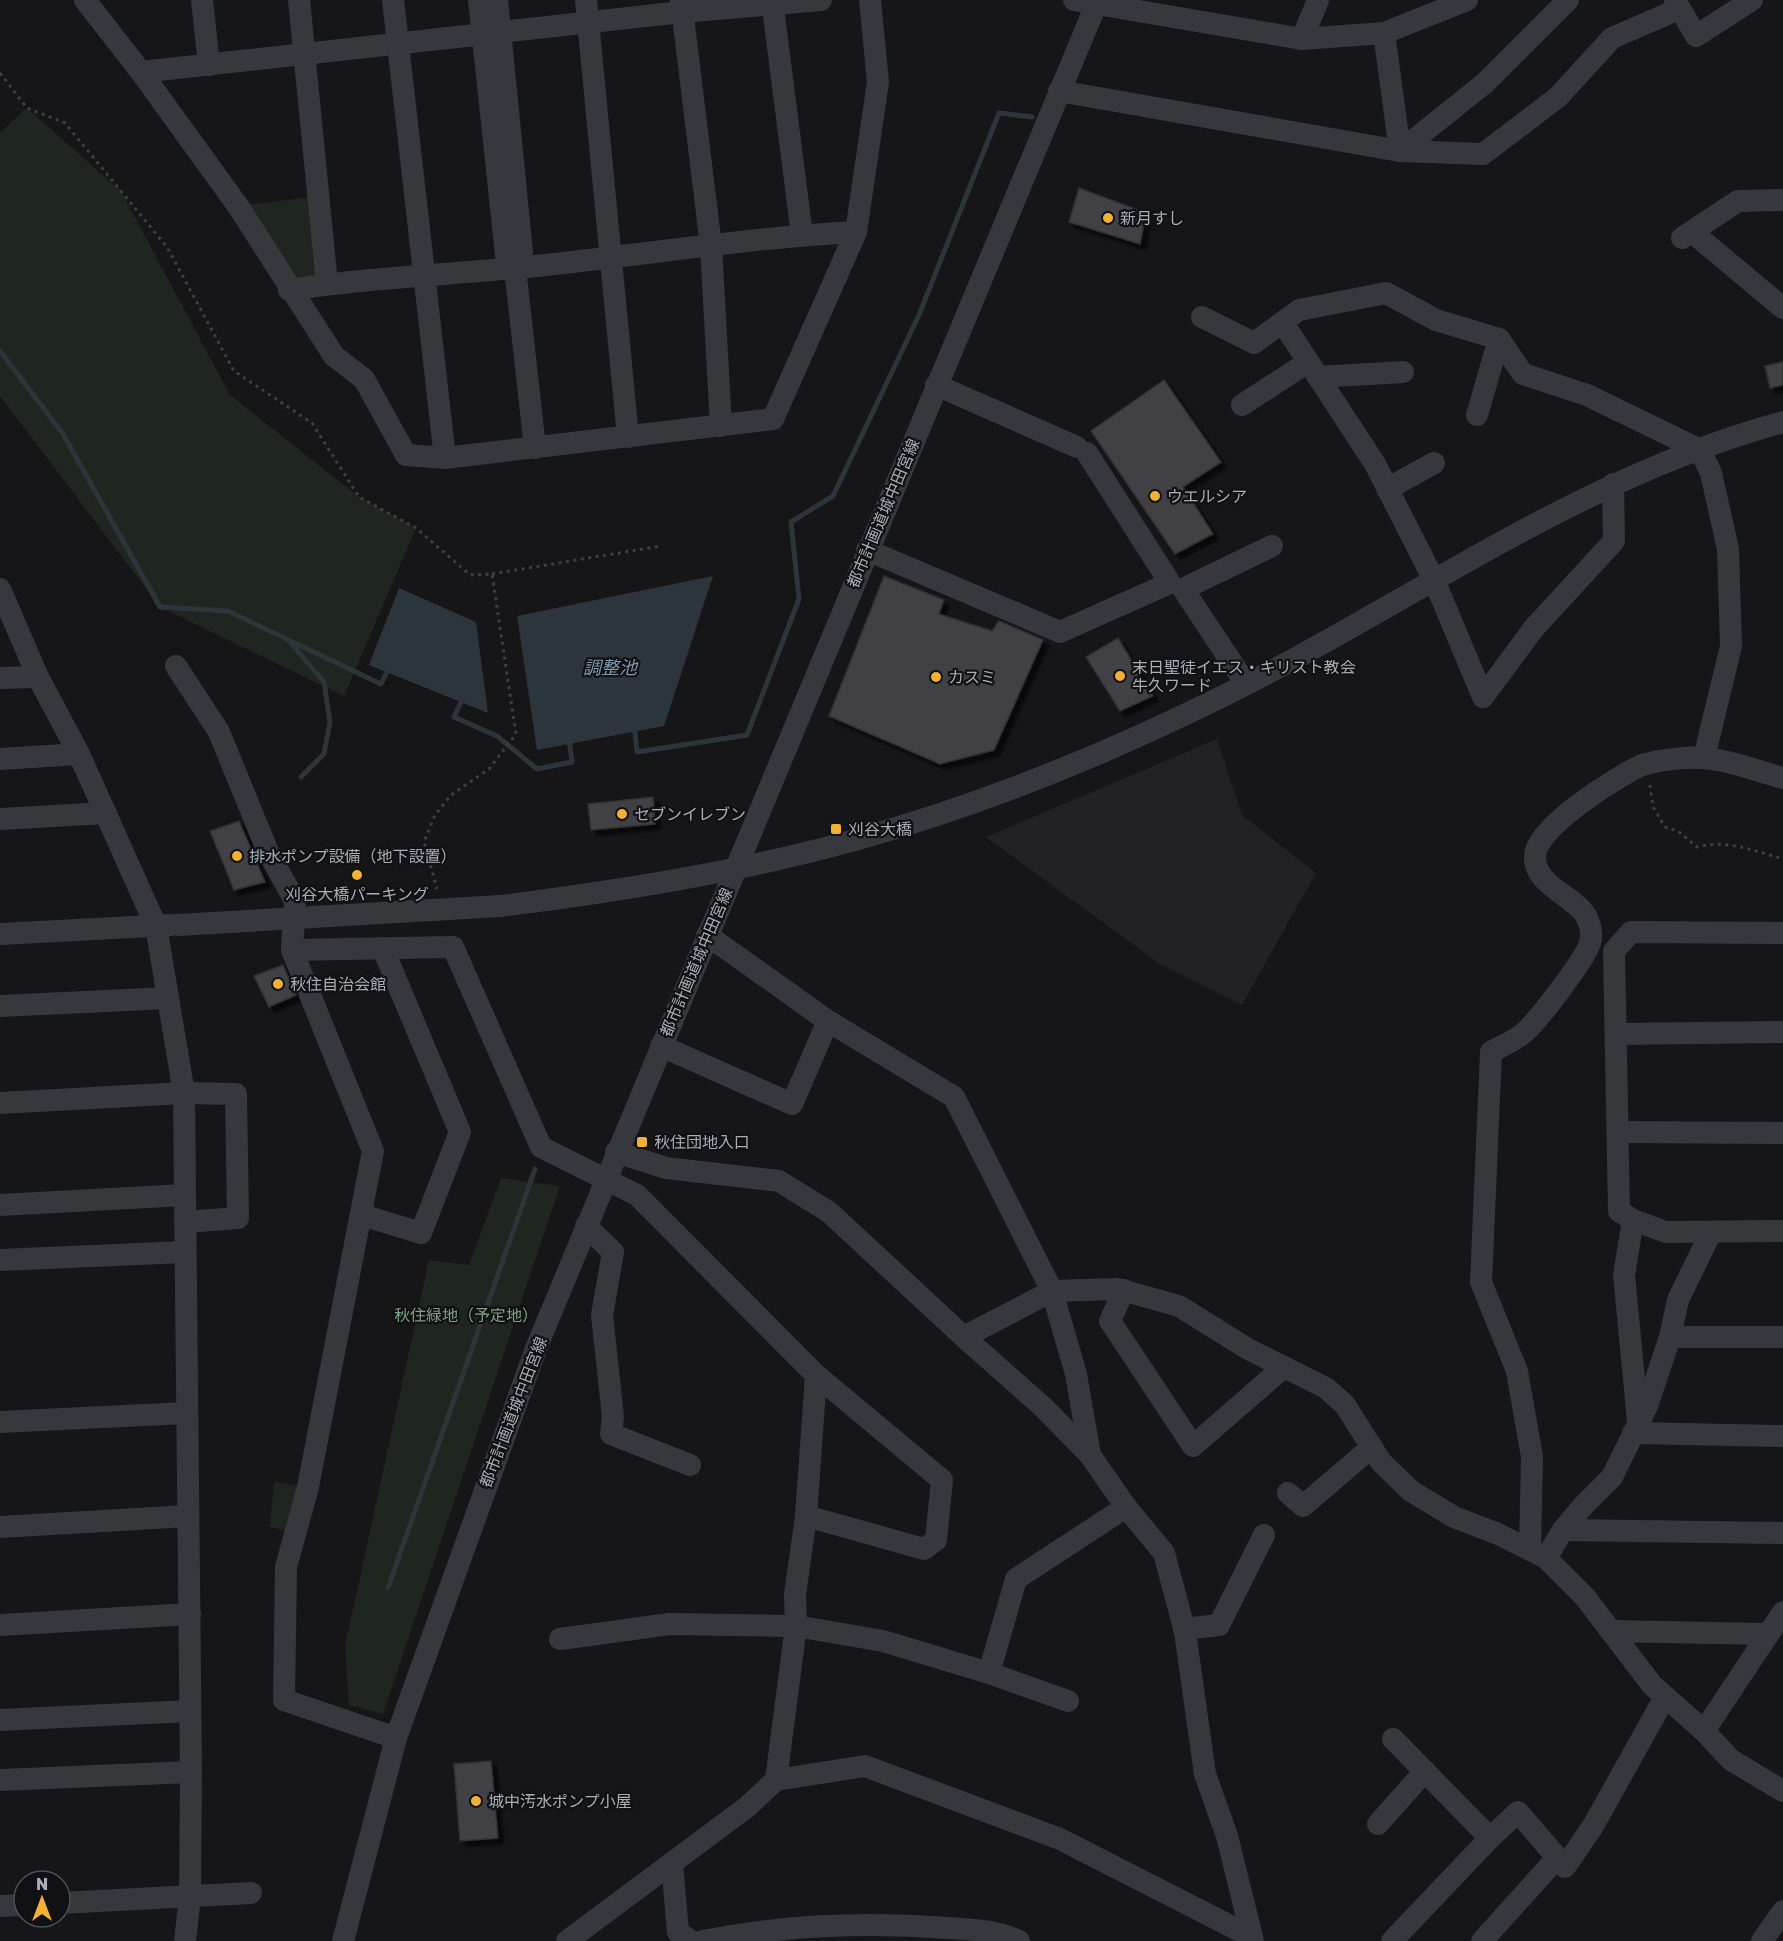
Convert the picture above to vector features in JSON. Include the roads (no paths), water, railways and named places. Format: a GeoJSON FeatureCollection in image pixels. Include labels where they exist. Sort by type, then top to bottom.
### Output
{"type":"FeatureCollection","features":[{"type":"Feature","properties":{"kind":"street"},"geometry":{"type":"LineString","coordinates":[[85,0],[141,72],[238,206],[289,290],[334,356],[364,379],[406,455],[446,458],[773,419],[856,232],[878,82],[870,0]]}},
{"type":"Feature","properties":{"kind":"street"},"geometry":{"type":"LineString","coordinates":[[202,0],[209,65]]}},
{"type":"Feature","properties":{"kind":"street"},"geometry":{"type":"LineString","coordinates":[[299,0],[327,284]]}},
{"type":"Feature","properties":{"kind":"street"},"geometry":{"type":"LineString","coordinates":[[393,0],[446,458]]}},
{"type":"Feature","properties":{"kind":"street"},"geometry":{"type":"LineString","coordinates":[[479,0],[492,34]]}},
{"type":"Feature","properties":{"kind":"street"},"geometry":{"type":"LineString","coordinates":[[497,0],[492,34],[506,255],[515,268],[535,448]]}},
{"type":"Feature","properties":{"kind":"street"},"geometry":{"type":"LineString","coordinates":[[585,0],[628,437]]}},
{"type":"Feature","properties":{"kind":"street"},"geometry":{"type":"LineString","coordinates":[[141,72],[588,24],[682,6],[821,0]]}},
{"type":"Feature","properties":{"kind":"street"},"geometry":{"type":"LineString","coordinates":[[1074,0],[1097,2],[1302,39],[1384,33],[1467,0]]}},
{"type":"Feature","properties":{"kind":"street"},"geometry":{"type":"LineString","coordinates":[[1302,39],[1318,0]]}},
{"type":"Feature","properties":{"kind":"street"},"geometry":{"type":"LineString","coordinates":[[1400,151],[1485,83],[1568,0]]}},
{"type":"Feature","properties":{"kind":"street"},"geometry":{"type":"LineString","coordinates":[[1059,91],[1400,151],[1483,154],[1558,97],[1612,38],[1677,4],[1696,36],[1752,0]]}},
{"type":"Feature","properties":{"kind":"street","name":"都市計画道城中田宮線"},"geometry":{"type":"LineString","coordinates":[[343,1941],[396,1738],[481,1497],[586,1226],[1097,2]]}},
{"type":"Feature","properties":{"kind":"street"},"geometry":{"type":"LineString","coordinates":[[772,3],[802,235]]}},
{"type":"Feature","properties":{"kind":"street"},"geometry":{"type":"LineString","coordinates":[[682,6],[711,246],[721,426]]}},
{"type":"Feature","properties":{"kind":"street"},"geometry":{"type":"LineString","coordinates":[[1384,33],[1400,151]]}},
{"type":"Feature","properties":{"kind":"street"},"geometry":{"type":"LineString","coordinates":[[1783,200],[1738,201],[1687,235],[1783,308]]}},
{"type":"Feature","properties":{"kind":"street"},"geometry":{"type":"LineString","coordinates":[[289,290],[423,274],[515,268],[802,235],[856,232]]}},
{"type":"Feature","properties":{"kind":"street"},"geometry":{"type":"LineString","coordinates":[[1202,317],[1254,343],[1299,310],[1386,293],[1436,320],[1499,339],[1522,374],[1587,395],[1700,450],[1711,473],[1728,549],[1731,646],[1704,758]]}},
{"type":"Feature","properties":{"kind":"street"},"geometry":{"type":"LineString","coordinates":[[1283,323],[1375,464],[1434,580],[1483,697],[1534,628],[1614,541],[1614,484]]}},
{"type":"Feature","properties":{"kind":"street"},"geometry":{"type":"LineString","coordinates":[[1477,415],[1499,339]]}},
{"type":"Feature","properties":{"kind":"street"},"geometry":{"type":"LineString","coordinates":[[1242,405],[1313,370],[1404,372]]}},
{"type":"Feature","properties":{"kind":"street"},"geometry":{"type":"LineString","coordinates":[[867,550],[1060,632],[1170,583],[1082,450],[936,385]]}},
{"type":"Feature","properties":{"kind":"street"},"geometry":{"type":"LineString","coordinates":[[0,934],[500,906],[659,884],[735,869],[856,840],[1003,792],[1142,735],[1246,684],[1533,524],[1614,484],[1700,450],[1783,422]]}},
{"type":"Feature","properties":{"kind":"street"},"geometry":{"type":"LineString","coordinates":[[1387,489],[1434,463]]}},
{"type":"Feature","properties":{"kind":"street"},"geometry":{"type":"LineString","coordinates":[[1246,684],[1183,590],[1272,546]]}},
{"type":"Feature","properties":{"kind":"street"},"geometry":{"type":"LineString","coordinates":[[1,591],[38,677],[79,754],[106,813],[167,926],[168,998],[184,1093],[191,1772],[190,1896],[185,1941]]}},
{"type":"Feature","properties":{"kind":"street"},"geometry":{"type":"LineString","coordinates":[[176,666],[219,732],[268,852],[295,901],[292,950],[373,1151],[308,1487],[286,1567],[285,1700],[396,1738]]}},
{"type":"Feature","properties":{"kind":"street"},"geometry":{"type":"LineString","coordinates":[[0,678],[38,677]]}},
{"type":"Feature","properties":{"kind":"street"},"geometry":{"type":"LineString","coordinates":[[0,759],[79,754]]}},
{"type":"Feature","properties":{"kind":"street"},"geometry":{"type":"LineString","coordinates":[[1538,1554],[1532,1457],[1517,1371],[1480,1282],[1491,1052],[1526,1032],[1579,963],[1590,944],[1591,930],[1585,914],[1557,893],[1535,866],[1535,853],[1542,837],[1568,812],[1646,765],[1685,758],[1704,758],[1783,778]]}},
{"type":"Feature","properties":{"kind":"street"},"geometry":{"type":"LineString","coordinates":[[0,819],[106,813]]}},
{"type":"Feature","properties":{"kind":"street"},"geometry":{"type":"LineString","coordinates":[[1783,933],[1631,932],[1614,951],[1619,1211],[1633,1220],[1666,1232],[1783,1231]]}},
{"type":"Feature","properties":{"kind":"street"},"geometry":{"type":"LineString","coordinates":[[707,935],[828,1021],[954,1097],[1052,1291],[1076,1374],[1090,1455]]}},
{"type":"Feature","properties":{"kind":"street"},"geometry":{"type":"LineString","coordinates":[[292,950],[453,947],[541,1148],[636,1195],[816,1375],[942,1480],[936,1540],[924,1548],[806,1516]]}},
{"type":"Feature","properties":{"kind":"street"},"geometry":{"type":"LineString","coordinates":[[362,1215],[421,1233],[460,1132],[383,949]]}},
{"type":"Feature","properties":{"kind":"street"},"geometry":{"type":"LineString","coordinates":[[0,1006],[168,998]]}},
{"type":"Feature","properties":{"kind":"street"},"geometry":{"type":"LineString","coordinates":[[660,1046],[792,1104],[828,1021]]}},
{"type":"Feature","properties":{"kind":"street"},"geometry":{"type":"LineString","coordinates":[[1616,1034],[1783,1032]]}},
{"type":"Feature","properties":{"kind":"street"},"geometry":{"type":"LineString","coordinates":[[0,1103],[184,1093],[236,1094],[238,1218],[185,1222]]}},
{"type":"Feature","properties":{"kind":"street"},"geometry":{"type":"LineString","coordinates":[[1618,1132],[1783,1133]]}},
{"type":"Feature","properties":{"kind":"street"},"geometry":{"type":"LineString","coordinates":[[616,1152],[666,1168],[778,1181],[829,1212],[1043,1407],[1090,1455],[1126,1507],[1164,1553],[1184,1629],[1205,1774],[1227,1836],[1253,1939]]}},
{"type":"Feature","properties":{"kind":"street"},"geometry":{"type":"LineString","coordinates":[[0,1204],[185,1195]]}},
{"type":"Feature","properties":{"kind":"street"},"geometry":{"type":"LineString","coordinates":[[1633,1220],[1624,1275],[1635,1428]]}},
{"type":"Feature","properties":{"kind":"street"},"geometry":{"type":"LineString","coordinates":[[586,1226],[613,1252],[602,1315],[613,1417],[611,1434],[690,1465]]}},
{"type":"Feature","properties":{"kind":"street"},"geometry":{"type":"LineString","coordinates":[[1538,1554],[1612,1477],[1647,1406],[1670,1337],[1678,1300],[1711,1232]]}},
{"type":"Feature","properties":{"kind":"street"},"geometry":{"type":"LineString","coordinates":[[0,1260],[185,1252]]}},
{"type":"Feature","properties":{"kind":"street"},"geometry":{"type":"LineString","coordinates":[[1125,1290],[1110,1321],[1193,1446],[1284,1367]]}},
{"type":"Feature","properties":{"kind":"street"},"geometry":{"type":"LineString","coordinates":[[964,1337],[1052,1291],[1125,1290],[1179,1306],[1248,1349],[1326,1388],[1345,1405],[1381,1462],[1411,1491],[1454,1517],[1538,1554],[1586,1597],[1652,1685],[1704,1731],[1731,1760],[1783,1791]]}},
{"type":"Feature","properties":{"kind":"street"},"geometry":{"type":"LineString","coordinates":[[1670,1337],[1783,1337]]}},
{"type":"Feature","properties":{"kind":"street"},"geometry":{"type":"LineString","coordinates":[[776,1780],[796,1626],[795,1595],[806,1516],[816,1375]]}},
{"type":"Feature","properties":{"kind":"street"},"geometry":{"type":"LineString","coordinates":[[0,1422],[186,1413]]}},
{"type":"Feature","properties":{"kind":"street"},"geometry":{"type":"LineString","coordinates":[[1635,1428],[1783,1436]]}},
{"type":"Feature","properties":{"kind":"street"},"geometry":{"type":"LineString","coordinates":[[1288,1493],[1303,1506],[1372,1448]]}},
{"type":"Feature","properties":{"kind":"street"},"geometry":{"type":"LineString","coordinates":[[989,1672],[1016,1579],[1126,1507]]}},
{"type":"Feature","properties":{"kind":"street"},"geometry":{"type":"LineString","coordinates":[[0,1527],[188,1516]]}},
{"type":"Feature","properties":{"kind":"street"},"geometry":{"type":"LineString","coordinates":[[1563,1530],[1783,1533]]}},
{"type":"Feature","properties":{"kind":"street"},"geometry":{"type":"LineString","coordinates":[[1184,1629],[1219,1625],[1264,1535]]}},
{"type":"Feature","properties":{"kind":"street"},"geometry":{"type":"LineString","coordinates":[[1704,1731],[1783,1612]]}},
{"type":"Feature","properties":{"kind":"street"},"geometry":{"type":"LineString","coordinates":[[0,1625],[190,1614]]}},
{"type":"Feature","properties":{"kind":"street"},"geometry":{"type":"LineString","coordinates":[[560,1639],[670,1624],[796,1626],[883,1641],[989,1672],[1068,1701]]}},
{"type":"Feature","properties":{"kind":"street"},"geometry":{"type":"LineString","coordinates":[[1611,1631],[1767,1634]]}},
{"type":"Feature","properties":{"kind":"street"},"geometry":{"type":"LineString","coordinates":[[1392,1941],[1490,1838],[1518,1812],[1565,1867],[1593,1826],[1665,1696]]}},
{"type":"Feature","properties":{"kind":"street"},"geometry":{"type":"LineString","coordinates":[[0,1720],[190,1711]]}},
{"type":"Feature","properties":{"kind":"street"},"geometry":{"type":"LineString","coordinates":[[1393,1739],[1490,1838]]}},
{"type":"Feature","properties":{"kind":"street"},"geometry":{"type":"LineString","coordinates":[[567,1941],[747,1807],[776,1780],[865,1766],[1060,1839],[1253,1939]]}},
{"type":"Feature","properties":{"kind":"street"},"geometry":{"type":"LineString","coordinates":[[0,1780],[191,1772]]}},
{"type":"Feature","properties":{"kind":"street"},"geometry":{"type":"LineString","coordinates":[[1378,1824],[1425,1772]]}},
{"type":"Feature","properties":{"kind":"street"},"geometry":{"type":"LineString","coordinates":[[1482,1941],[1557,1858]]}},
{"type":"Feature","properties":{"kind":"street"},"geometry":{"type":"LineString","coordinates":[[672,1863],[678,1932],[691,1941]]}},
{"type":"Feature","properties":{"kind":"street"},"geometry":{"type":"LineString","coordinates":[[72,1902],[251,1893]]}},
{"type":"Feature","properties":{"kind":"street"},"geometry":{"type":"LineString","coordinates":[[1770,1938],[1783,1911]]}},
{"type":"Feature","properties":{"kind":"street"},"geometry":{"type":"LineString","coordinates":[[703,1941],[731,1938],[756,1930],[895,1924],[1006,1938]]}},
{"type":"Feature","properties":{"kind":"water","name":"調整池"},"geometry":{"type":"Polygon","coordinates":[[[713,576],[664,726],[537,750],[517,616],[713,576]]]}},
{"type":"Feature","properties":{"kind":"water"},"geometry":{"type":"Polygon","coordinates":[[[399,588],[476,622],[488,713],[369,665],[399,588]]]}},
{"type":"Feature","properties":{"kind":"waterway"},"geometry":{"type":"LineString","coordinates":[[634,724],[637,752],[747,735],[799,599],[791,522],[833,496],[919,315],[999,113],[1032,117]]}},
{"type":"Feature","properties":{"kind":"waterway"},"geometry":{"type":"LineString","coordinates":[[0,351],[63,434],[160,607],[228,611],[381,684],[389,668]]}},
{"type":"Feature","properties":{"kind":"waterway"},"geometry":{"type":"LineString","coordinates":[[290,642],[324,682],[330,722],[324,754],[301,777]]}},
{"type":"Feature","properties":{"kind":"waterway"},"geometry":{"type":"LineString","coordinates":[[463,698],[454,717],[497,736],[537,769],[572,762],[569,738]]}},
{"type":"Feature","properties":{"kind":"waterway"},"geometry":{"type":"LineString","coordinates":[[388,1588],[535,1169]]}},
{"type":"Feature","properties":{"kind":"place","name":"新月すし"},"geometry":{"type":"Point","coordinates":[1108,218]}},
{"type":"Feature","properties":{"kind":"place","name":"ウエルシア"},"geometry":{"type":"Point","coordinates":[1155,496]}},
{"type":"Feature","properties":{"kind":"place","name":"末日聖徒イエス・キリスト教会 牛久ワード"},"geometry":{"type":"Point","coordinates":[1120,676]}},
{"type":"Feature","properties":{"kind":"place","name":"カスミ"},"geometry":{"type":"Point","coordinates":[936,677]}},
{"type":"Feature","properties":{"kind":"place","name":"セブンイレブン"},"geometry":{"type":"Point","coordinates":[622,814]}},
{"type":"Feature","properties":{"kind":"place","name":"刈谷大橋"},"geometry":{"type":"Point","coordinates":[836,829]}},
{"type":"Feature","properties":{"kind":"place","name":"排水ポンプ設備（地下設置）"},"geometry":{"type":"Point","coordinates":[237,856]}},
{"type":"Feature","properties":{"kind":"place","name":"刈谷大橋パーキング"},"geometry":{"type":"Point","coordinates":[357,875]}},
{"type":"Feature","properties":{"kind":"place","name":"秋住自治会館"},"geometry":{"type":"Point","coordinates":[278,984]}},
{"type":"Feature","properties":{"kind":"place","name":"秋住団地入口"},"geometry":{"type":"Point","coordinates":[642,1142]}},
{"type":"Feature","properties":{"kind":"place","name":"城中汚水ポンプ小屋"},"geometry":{"type":"Point","coordinates":[476,1801]}},
{"type":"Feature","properties":{"kind":"park label","name":"秋住緑地（予定地）"},"geometry":{"type":"Point","coordinates":[466,1315]}}]}
